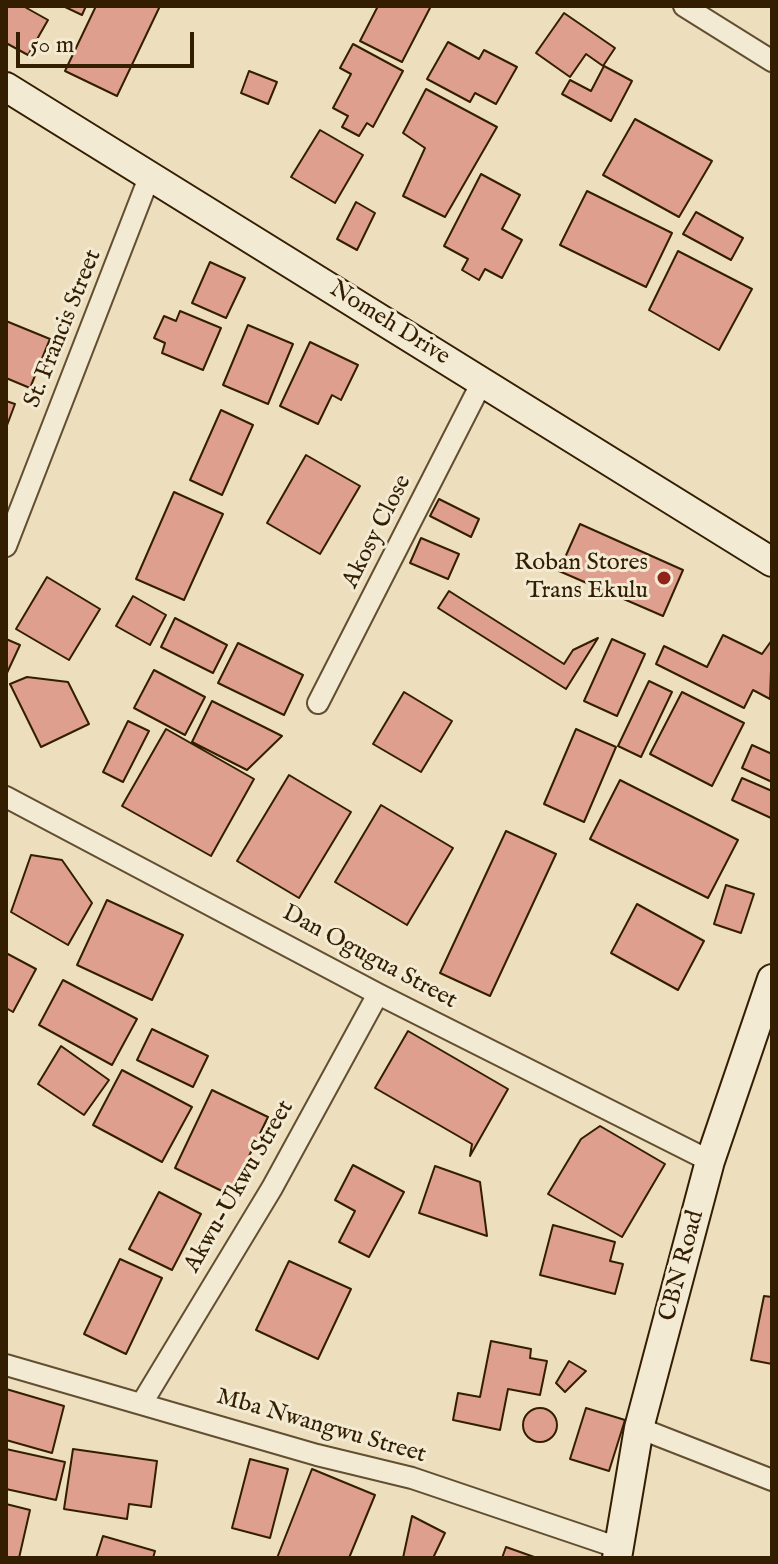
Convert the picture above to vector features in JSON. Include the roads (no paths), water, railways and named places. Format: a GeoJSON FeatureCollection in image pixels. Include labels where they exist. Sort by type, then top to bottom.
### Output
{"type":"FeatureCollection","features":[{"type":"Feature","properties":{"kind":"main road","name":"Nomeh Drive"},"geometry":{"type":"LineString","coordinates":[[6,87],[772,562]]}},
{"type":"Feature","properties":{"kind":"main road","name":"CBN Road"},"geometry":{"type":"LineString","coordinates":[[618,1553],[639,1428],[710,1161],[772,979]]}},
{"type":"Feature","properties":{"kind":"street"},"geometry":{"type":"LineString","coordinates":[[684,6],[772,61]]}},
{"type":"Feature","properties":{"kind":"street","name":"St. Francis Street"},"geometry":{"type":"LineString","coordinates":[[6,546],[150,175]]}},
{"type":"Feature","properties":{"kind":"street","name":"Akosy Close"},"geometry":{"type":"LineString","coordinates":[[318,703],[482,382]]}},
{"type":"Feature","properties":{"kind":"street","name":"Dan Ogugua Street"},"geometry":{"type":"LineString","coordinates":[[6,797],[378,994],[710,1161]]}},
{"type":"Feature","properties":{"kind":"street","name":"Akwu-Ukwu Street"},"geometry":{"type":"LineString","coordinates":[[142,1403],[272,1188],[378,994]]}},
{"type":"Feature","properties":{"kind":"street","name":"Mba Nwangwu Street"},"geometry":{"type":"LineString","coordinates":[[6,1365],[49,1380],[142,1403],[317,1455],[412,1478],[618,1553]]}},
{"type":"Feature","properties":{"kind":"street"},"geometry":{"type":"LineString","coordinates":[[639,1428],[772,1480]]}},
{"type":"Feature","properties":{"kind":"place","name":"Roban Stores Trans Ekulu"},"geometry":{"type":"Point","coordinates":[664,578]}}]}
